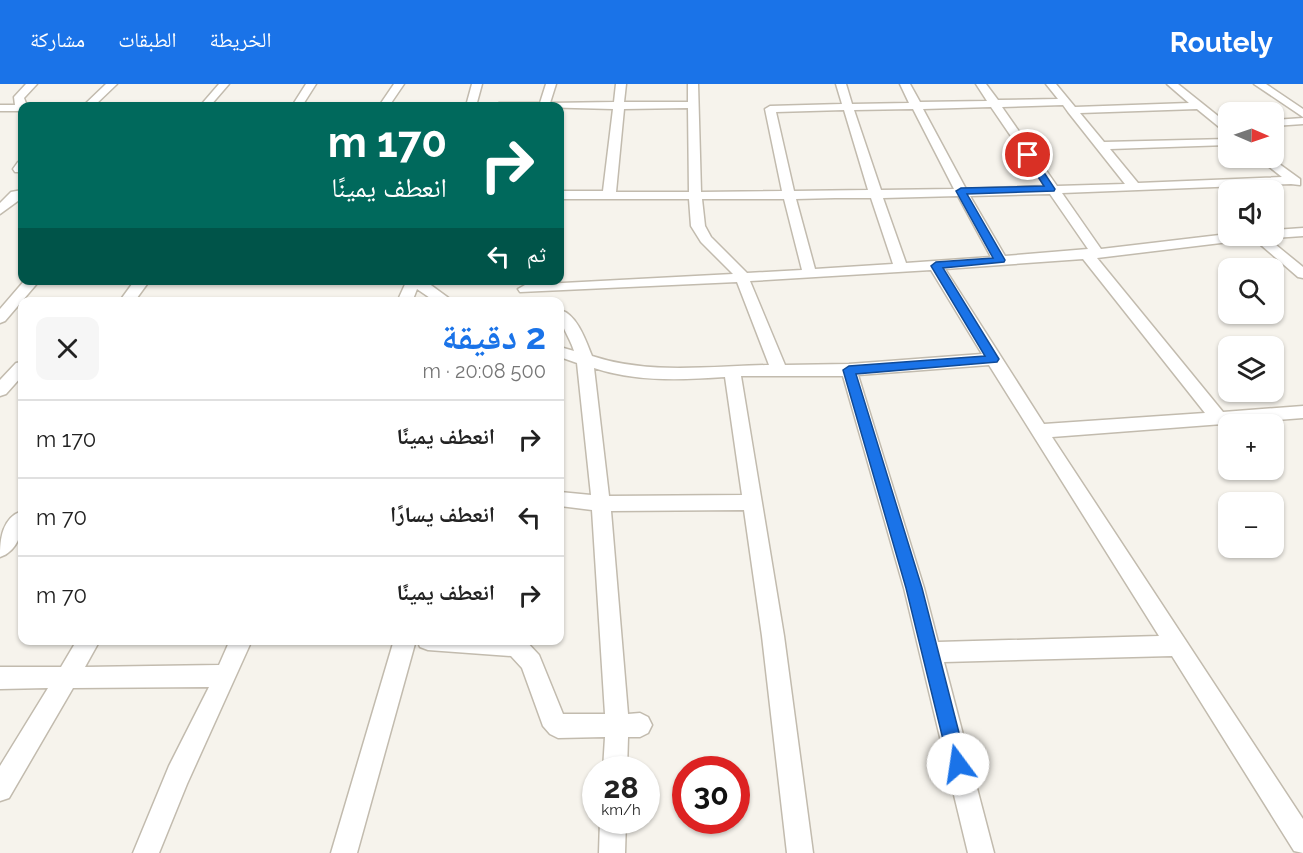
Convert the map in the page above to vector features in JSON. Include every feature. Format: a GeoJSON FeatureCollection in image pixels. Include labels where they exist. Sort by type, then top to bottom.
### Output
{"type":"FeatureCollection","features":[{"type":"Feature","properties":{"kind":"street"},"geometry":{"type":"LineString","coordinates":[[19,102],[19,97],[32,84]]}},
{"type":"Feature","properties":{"kind":"street"},"geometry":{"type":"LineString","coordinates":[[92,102],[112,84]]}},
{"type":"Feature","properties":{"kind":"street"},"geometry":{"type":"LineString","coordinates":[[208,102],[224,84]]}},
{"type":"Feature","properties":{"kind":"street"},"geometry":{"type":"LineString","coordinates":[[300,102],[311,84]]}},
{"type":"Feature","properties":{"kind":"street"},"geometry":{"type":"LineString","coordinates":[[387,102],[399,84]]}},
{"type":"Feature","properties":{"kind":"street"},"geometry":{"type":"LineString","coordinates":[[472,102],[477,84]]}},
{"type":"Feature","properties":{"kind":"street"},"geometry":{"type":"LineString","coordinates":[[546,102],[551,84]]}},
{"type":"Feature","properties":{"kind":"street"},"geometry":{"type":"LineString","coordinates":[[609,195],[621,84]]}},
{"type":"Feature","properties":{"kind":"street"},"geometry":{"type":"LineString","coordinates":[[693,84],[695,195],[700,231],[736,267],[743,279],[779,370]]}},
{"type":"Feature","properties":{"kind":"street"},"geometry":{"type":"LineString","coordinates":[[841,84],[874,194],[901,268]]}},
{"type":"Feature","properties":{"kind":"street"},"geometry":{"type":"LineString","coordinates":[[905,84],[1000,260]]}},
{"type":"Feature","properties":{"kind":"street"},"geometry":{"type":"LineString","coordinates":[[981,84],[1091,253],[1218,418]]}},
{"type":"Feature","properties":{"kind":"street"},"geometry":{"type":"LineString","coordinates":[[1051,84],[1135,188]]}},
{"type":"Feature","properties":{"kind":"street"},"geometry":{"type":"LineString","coordinates":[[1172,84],[1218,120]]}},
{"type":"Feature","properties":{"kind":"street"},"geometry":{"type":"LineString","coordinates":[[1259,84],[1303,114]]}},
{"type":"Feature","properties":{"kind":"street"},"geometry":{"type":"LineString","coordinates":[[564,106],[694,105]]}},
{"type":"Feature","properties":{"kind":"street"},"geometry":{"type":"LineString","coordinates":[[810,274],[770,109],[995,105],[1198,105]]}},
{"type":"Feature","properties":{"kind":"street"},"geometry":{"type":"LineString","coordinates":[[0,108],[18,108]]}},
{"type":"Feature","properties":{"kind":"street"},"geometry":{"type":"LineString","coordinates":[[1284,122],[1303,121]]}},
{"type":"Feature","properties":{"kind":"street"},"geometry":{"type":"LineString","coordinates":[[1101,146],[1218,142]]}},
{"type":"Feature","properties":{"kind":"street"},"geometry":{"type":"LineString","coordinates":[[1278,168],[1299,183]]}},
{"type":"Feature","properties":{"kind":"street"},"geometry":{"type":"LineString","coordinates":[[564,195],[874,194],[1299,183]]}},
{"type":"Feature","properties":{"kind":"street"},"geometry":{"type":"LineString","coordinates":[[0,210],[18,195]]}},
{"type":"Feature","properties":{"kind":"street"},"geometry":{"type":"LineString","coordinates":[[1284,233],[1303,232]]}},
{"type":"Feature","properties":{"kind":"street"},"geometry":{"type":"LineString","coordinates":[[564,284],[743,279],[936,266],[1218,240]]}},
{"type":"Feature","properties":{"kind":"street"},"geometry":{"type":"LineString","coordinates":[[1270,246],[1303,274]]}},
{"type":"Feature","properties":{"kind":"street"},"geometry":{"type":"LineString","coordinates":[[936,266],[993,359],[1303,842]]}},
{"type":"Feature","properties":{"kind":"street"},"geometry":{"type":"LineString","coordinates":[[18,297],[29,285]]}},
{"type":"Feature","properties":{"kind":"street"},"geometry":{"type":"LineString","coordinates":[[130,297],[139,285]]}},
{"type":"Feature","properties":{"kind":"street"},"geometry":{"type":"LineString","coordinates":[[422,285],[440,297]]}},
{"type":"Feature","properties":{"kind":"street"},"geometry":{"type":"LineString","coordinates":[[522,285],[536,297]]}},
{"type":"Feature","properties":{"kind":"street"},"geometry":{"type":"LineString","coordinates":[[0,318],[18,297]]}},
{"type":"Feature","properties":{"kind":"street"},"geometry":{"type":"LineString","coordinates":[[564,320],[578,336],[585,360],[601,504],[617,725],[616,756]]}},
{"type":"Feature","properties":{"kind":"street"},"geometry":{"type":"LineString","coordinates":[[564,353],[631,371],[665,374],[849,370],[993,359]]}},
{"type":"Feature","properties":{"kind":"street"},"geometry":{"type":"LineString","coordinates":[[849,370],[914,588],[981,853]]}},
{"type":"Feature","properties":{"kind":"street"},"geometry":{"type":"LineString","coordinates":[[0,390],[18,371]]}},
{"type":"Feature","properties":{"kind":"street"},"geometry":{"type":"LineString","coordinates":[[732,371],[773,636],[800,853]]}},
{"type":"Feature","properties":{"kind":"street"},"geometry":{"type":"LineString","coordinates":[[1279,414],[1303,412]]}},
{"type":"Feature","properties":{"kind":"street"},"geometry":{"type":"LineString","coordinates":[[1040,431],[1218,419]]}},
{"type":"Feature","properties":{"kind":"street"},"geometry":{"type":"LineString","coordinates":[[564,499],[601,504],[753,502]]}},
{"type":"Feature","properties":{"kind":"street"},"geometry":{"type":"LineString","coordinates":[[0,549],[18,524]]}},
{"type":"Feature","properties":{"kind":"street"},"geometry":{"type":"LineString","coordinates":[[0,789],[86,645]]}},
{"type":"Feature","properties":{"kind":"street"},"geometry":{"type":"LineString","coordinates":[[146,853],[177,777],[239,645]]}},
{"type":"Feature","properties":{"kind":"street"},"geometry":{"type":"LineString","coordinates":[[344,853],[404,645]]}},
{"type":"Feature","properties":{"kind":"street"},"geometry":{"type":"LineString","coordinates":[[508,645],[518,648],[531,662],[555,724],[561,727],[640,725]]}},
{"type":"Feature","properties":{"kind":"street"},"geometry":{"type":"LineString","coordinates":[[929,652],[1179,646]]}},
{"type":"Feature","properties":{"kind":"street"},"geometry":{"type":"LineString","coordinates":[[0,678],[225,676]]}},
{"type":"Feature","properties":{"kind":"street"},"geometry":{"type":"LineString","coordinates":[[612,853],[613,834]]}},
{"type":"Feature","properties":{"kind":"route"},"geometry":{"type":"LineString","coordinates":[[958,764],[914,588],[849,370],[993,359],[936,266],[1000,260],[961,191],[1050,189],[1028,155]]}}]}
